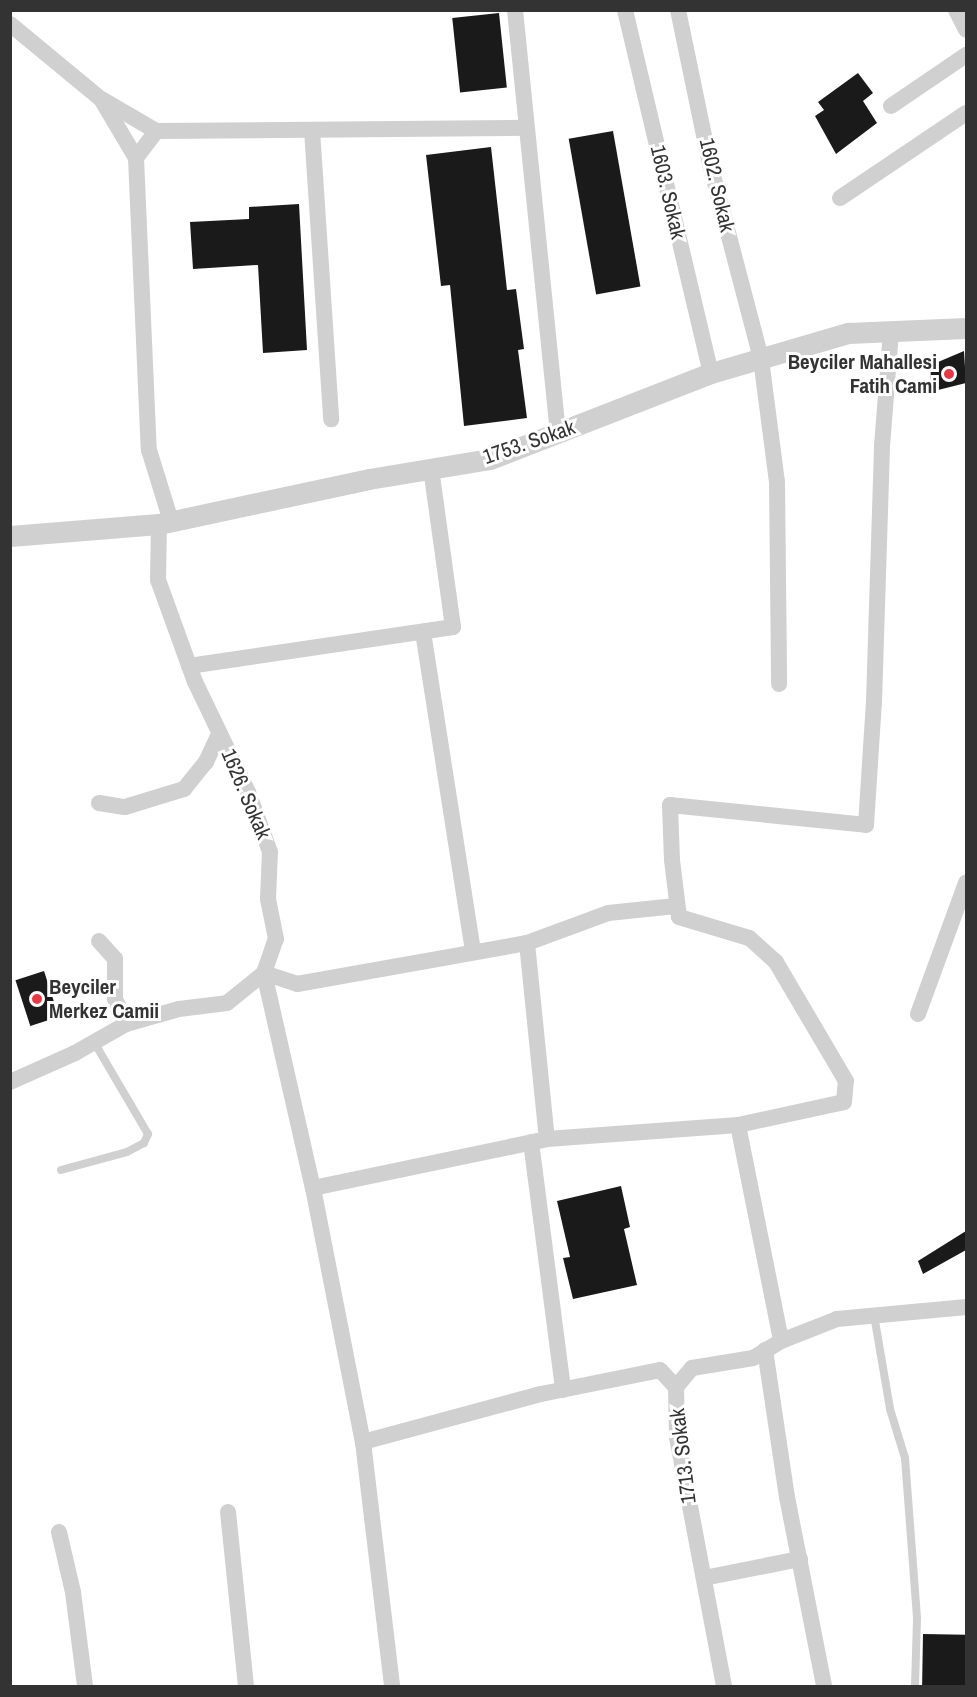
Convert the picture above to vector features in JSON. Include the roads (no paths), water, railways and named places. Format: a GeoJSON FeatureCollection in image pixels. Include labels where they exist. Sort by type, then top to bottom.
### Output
{"type":"FeatureCollection","features":[{"type":"Feature","properties":{"kind":"street"},"geometry":{"type":"LineString","coordinates":[[19,10],[10,22],[101,99],[156,131],[525,128]]}},
{"type":"Feature","properties":{"kind":"street"},"geometry":{"type":"LineString","coordinates":[[514,10],[558,433]]}},
{"type":"Feature","properties":{"kind":"street","name":"1603. Sokak"},"geometry":{"type":"LineString","coordinates":[[625,10],[711,373]]}},
{"type":"Feature","properties":{"kind":"street","name":"1602. Sokak"},"geometry":{"type":"LineString","coordinates":[[678,10],[710,164],[760,359],[777,482],[779,684]]}},
{"type":"Feature","properties":{"kind":"street"},"geometry":{"type":"LineString","coordinates":[[956,10],[966,30]]}},
{"type":"Feature","properties":{"kind":"street"},"geometry":{"type":"LineString","coordinates":[[891,106],[966,55]]}},
{"type":"Feature","properties":{"kind":"street"},"geometry":{"type":"LineString","coordinates":[[101,99],[136,158],[156,131]]}},
{"type":"Feature","properties":{"kind":"street"},"geometry":{"type":"LineString","coordinates":[[840,198],[966,113]]}},
{"type":"Feature","properties":{"kind":"street"},"geometry":{"type":"LineString","coordinates":[[312,130],[331,419]]}},
{"type":"Feature","properties":{"kind":"street","name":"1626. Sokak"},"geometry":{"type":"LineString","coordinates":[[136,158],[149,450],[165,523],[158,580],[189,666],[248,792],[270,852],[268,899],[276,939],[264,973]]}},
{"type":"Feature","properties":{"kind":"street","name":"1753. Sokak"},"geometry":{"type":"LineString","coordinates":[[10,536],[165,523],[431,468],[490,459],[711,373],[849,333],[966,328]]}},
{"type":"Feature","properties":{"kind":"street"},"geometry":{"type":"LineString","coordinates":[[313,1188],[539,1141],[738,1125],[844,1102],[846,1080],[776,962],[749,938],[679,917],[676,906],[670,805],[866,825],[874,702],[882,446],[891,332]]}},
{"type":"Feature","properties":{"kind":"street"},"geometry":{"type":"LineString","coordinates":[[189,666],[453,627],[431,468]]}},
{"type":"Feature","properties":{"kind":"street"},"geometry":{"type":"LineString","coordinates":[[423,632],[473,951]]}},
{"type":"Feature","properties":{"kind":"street"},"geometry":{"type":"LineString","coordinates":[[99,803],[125,807],[184,789],[206,762],[219,734]]}},
{"type":"Feature","properties":{"kind":"street"},"geometry":{"type":"LineString","coordinates":[[918,1014],[966,883]]}},
{"type":"Feature","properties":{"kind":"street"},"geometry":{"type":"LineString","coordinates":[[264,973],[297,984],[527,943],[608,914],[676,906]]}},
{"type":"Feature","properties":{"kind":"street"},"geometry":{"type":"LineString","coordinates":[[99,941],[115,959],[115,999],[126,1024]]}},
{"type":"Feature","properties":{"kind":"street"},"geometry":{"type":"LineString","coordinates":[[527,943],[539,1141],[563,1390]]}},
{"type":"Feature","properties":{"kind":"street"},"geometry":{"type":"LineString","coordinates":[[10,1082],[126,1024],[179,1009],[227,1004],[264,973]]}},
{"type":"Feature","properties":{"kind":"street"},"geometry":{"type":"LineString","coordinates":[[264,973],[313,1188],[363,1442],[392,1686]]}},
{"type":"Feature","properties":{"kind":"street"},"geometry":{"type":"LineString","coordinates":[[738,1125],[781,1341]]}},
{"type":"Feature","properties":{"kind":"street","name":"1713. Sokak"},"geometry":{"type":"LineString","coordinates":[[724,1686],[677,1437],[676,1387],[692,1368],[753,1358],[781,1341],[837,1319],[966,1307]]}},
{"type":"Feature","properties":{"kind":"street"},"geometry":{"type":"LineString","coordinates":[[765,1350],[824,1686]]}},
{"type":"Feature","properties":{"kind":"street"},"geometry":{"type":"LineString","coordinates":[[363,1442],[563,1390],[660,1370],[676,1387]]}},
{"type":"Feature","properties":{"kind":"street"},"geometry":{"type":"LineString","coordinates":[[228,1512],[246,1686]]}},
{"type":"Feature","properties":{"kind":"street"},"geometry":{"type":"LineString","coordinates":[[59,1532],[73,1592],[85,1686]]}},
{"type":"Feature","properties":{"kind":"street"},"geometry":{"type":"LineString","coordinates":[[704,1578],[800,1559]]}},
{"type":"Feature","properties":{"kind":"lane"},"geometry":{"type":"LineString","coordinates":[[61,1170],[127,1152],[144,1143],[148,1134],[94,1042]]}},
{"type":"Feature","properties":{"kind":"lane"},"geometry":{"type":"LineString","coordinates":[[874,1315],[890,1409],[905,1458],[917,1619],[915,1686]]}},
{"type":"Feature","properties":{"kind":"place","name":"Beyciler Mahallesi Fatih Cami"},"geometry":{"type":"Point","coordinates":[949,374]}},
{"type":"Feature","properties":{"kind":"place","name":"Beyciler Merkez Camii"},"geometry":{"type":"Point","coordinates":[37,999]}}]}
